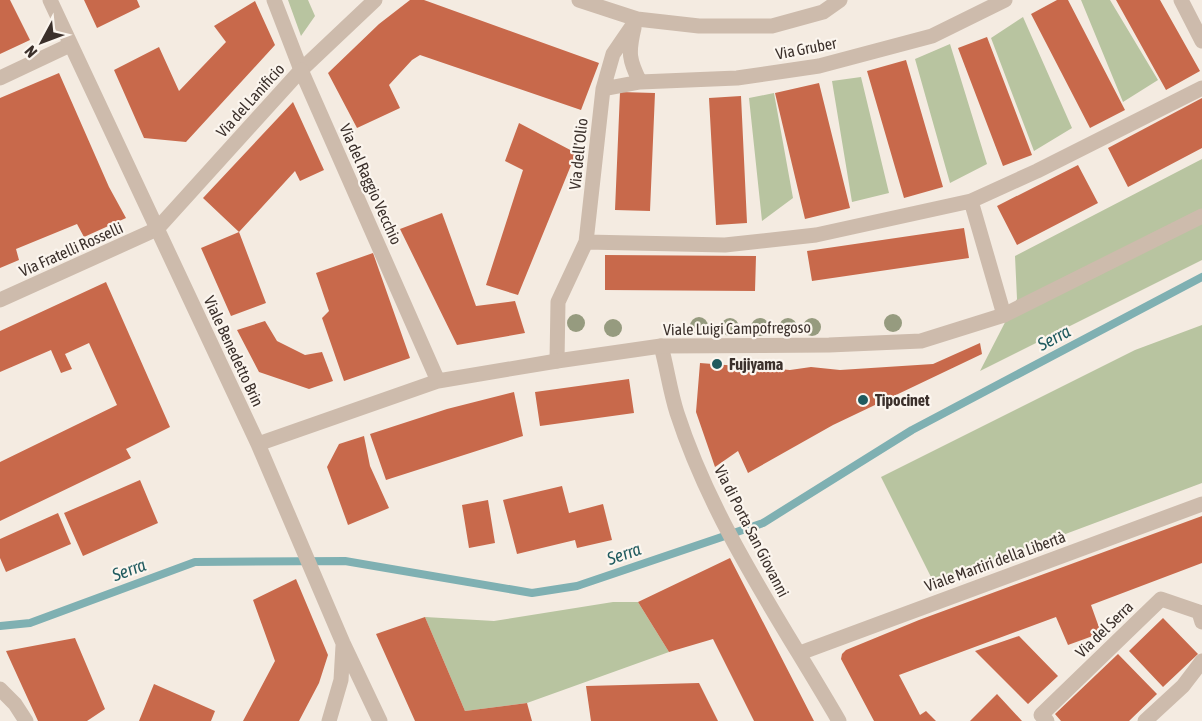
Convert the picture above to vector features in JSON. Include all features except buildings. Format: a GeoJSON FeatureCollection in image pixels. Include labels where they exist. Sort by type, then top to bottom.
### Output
{"type":"FeatureCollection","features":[{"type":"Feature","properties":{"kind":"street","name":"Viale Benedetto Brin"},"geometry":{"type":"LineString","coordinates":[[50,0],[258,444],[343,643],[380,721]]}},
{"type":"Feature","properties":{"kind":"street","name":"Via del Raggio Vecchio"},"geometry":{"type":"LineString","coordinates":[[274,0],[301,70],[438,381]]}},
{"type":"Feature","properties":{"kind":"street","name":"Via del Lanificio"},"geometry":{"type":"LineString","coordinates":[[157,229],[301,70],[375,0]]}},
{"type":"Feature","properties":{"kind":"street"},"geometry":{"type":"LineString","coordinates":[[579,0],[637,18],[699,26],[772,26],[823,12],[840,0]]}},
{"type":"Feature","properties":{"kind":"street","name":"Via Gruber"},"geometry":{"type":"LineString","coordinates":[[603,89],[640,82],[737,78],[819,66],[932,36],[1005,0]]}},
{"type":"Feature","properties":{"kind":"street"},"geometry":{"type":"LineString","coordinates":[[1181,0],[1202,41]]}},
{"type":"Feature","properties":{"kind":"street"},"geometry":{"type":"LineString","coordinates":[[637,18],[630,44],[630,63],[640,82]]}},
{"type":"Feature","properties":{"kind":"street","name":"Via dell'Olio"},"geometry":{"type":"LineString","coordinates":[[557,362],[558,302],[586,242],[603,89],[613,54],[637,18]]}},
{"type":"Feature","properties":{"kind":"street"},"geometry":{"type":"LineString","coordinates":[[0,78],[70,45]]}},
{"type":"Feature","properties":{"kind":"street"},"geometry":{"type":"LineString","coordinates":[[586,242],[725,245],[816,236],[971,201],[1037,171],[1202,88]]}},
{"type":"Feature","properties":{"kind":"street"},"geometry":{"type":"LineString","coordinates":[[971,201],[1004,315]]}},
{"type":"Feature","properties":{"kind":"street","name":"Viale Luigi Campofregoso"},"geometry":{"type":"LineString","coordinates":[[258,444],[438,381],[557,362],[661,346],[829,345],[921,341],[1004,315],[1200,222]]}},
{"type":"Feature","properties":{"kind":"street","name":"Via Fratelli Rosselli"},"geometry":{"type":"LineString","coordinates":[[0,300],[157,229]]}},
{"type":"Feature","properties":{"kind":"street","name":"Via di Porta San Giovanni"},"geometry":{"type":"LineString","coordinates":[[661,346],[677,413],[711,496],[753,579],[800,653],[839,721]]}},
{"type":"Feature","properties":{"kind":"street","name":"Viale Martiri della Libertà"},"geometry":{"type":"LineString","coordinates":[[800,653],[1202,504]]}},
{"type":"Feature","properties":{"kind":"street","name":"Via del Serra"},"geometry":{"type":"LineString","coordinates":[[1047,721],[1041,715],[1161,599],[1199,612],[1202,622]]}},
{"type":"Feature","properties":{"kind":"street"},"geometry":{"type":"LineString","coordinates":[[329,721],[342,680],[343,643]]}},
{"type":"Feature","properties":{"kind":"street"},"geometry":{"type":"LineString","coordinates":[[1145,721],[1183,686],[1202,662]]}},
{"type":"Feature","properties":{"kind":"street"},"geometry":{"type":"LineString","coordinates":[[0,689],[15,704],[26,721]]}},
{"type":"Feature","properties":{"kind":"green space"},"geometry":{"type":"Polygon","coordinates":[[[288,0],[308,0],[315,16],[301,36],[288,0]]]}},
{"type":"Feature","properties":{"kind":"green space"},"geometry":{"type":"Polygon","coordinates":[[[1081,0],[1110,0],[1158,80],[1123,102],[1081,0]]]}},
{"type":"Feature","properties":{"kind":"green space"},"geometry":{"type":"Polygon","coordinates":[[[1023,17],[1072,128],[1034,151],[991,38],[1023,17]]]}},
{"type":"Feature","properties":{"kind":"green space"},"geometry":{"type":"Polygon","coordinates":[[[950,44],[987,164],[950,183],[915,59],[950,44]]]}},
{"type":"Feature","properties":{"kind":"green space"},"geometry":{"type":"Polygon","coordinates":[[[861,77],[889,193],[852,202],[832,81],[861,77]]]}},
{"type":"Feature","properties":{"kind":"green space"},"geometry":{"type":"Polygon","coordinates":[[[774,93],[793,198],[762,221],[749,98],[774,93]]]}},
{"type":"Feature","properties":{"kind":"green space"},"geometry":{"type":"Polygon","coordinates":[[[1202,159],[1202,260],[980,371],[1017,299],[1015,256],[1202,159]]]}},
{"type":"Feature","properties":{"kind":"green space"},"geometry":{"type":"Polygon","coordinates":[[[1202,325],[1202,483],[934,583],[881,477],[1135,350],[1202,325]]]}},
{"type":"Feature","properties":{"kind":"green space"},"geometry":{"type":"Polygon","coordinates":[[[613,602],[638,602],[669,652],[527,703],[465,711],[425,617],[494,621],[613,602]]]}},
{"type":"Feature","properties":{"kind":"waterway","name":"Serra"},"geometry":{"type":"LineString","coordinates":[[0,626],[30,623],[195,562],[345,561],[532,593],[577,586],[763,523],[912,430],[1202,277]]}},
{"type":"Feature","properties":{"kind":"place","name":"Fujiyama"},"geometry":{"type":"Point","coordinates":[717,364]}},
{"type":"Feature","properties":{"kind":"place","name":"Tipocinet"},"geometry":{"type":"Point","coordinates":[863,400]}}]}
